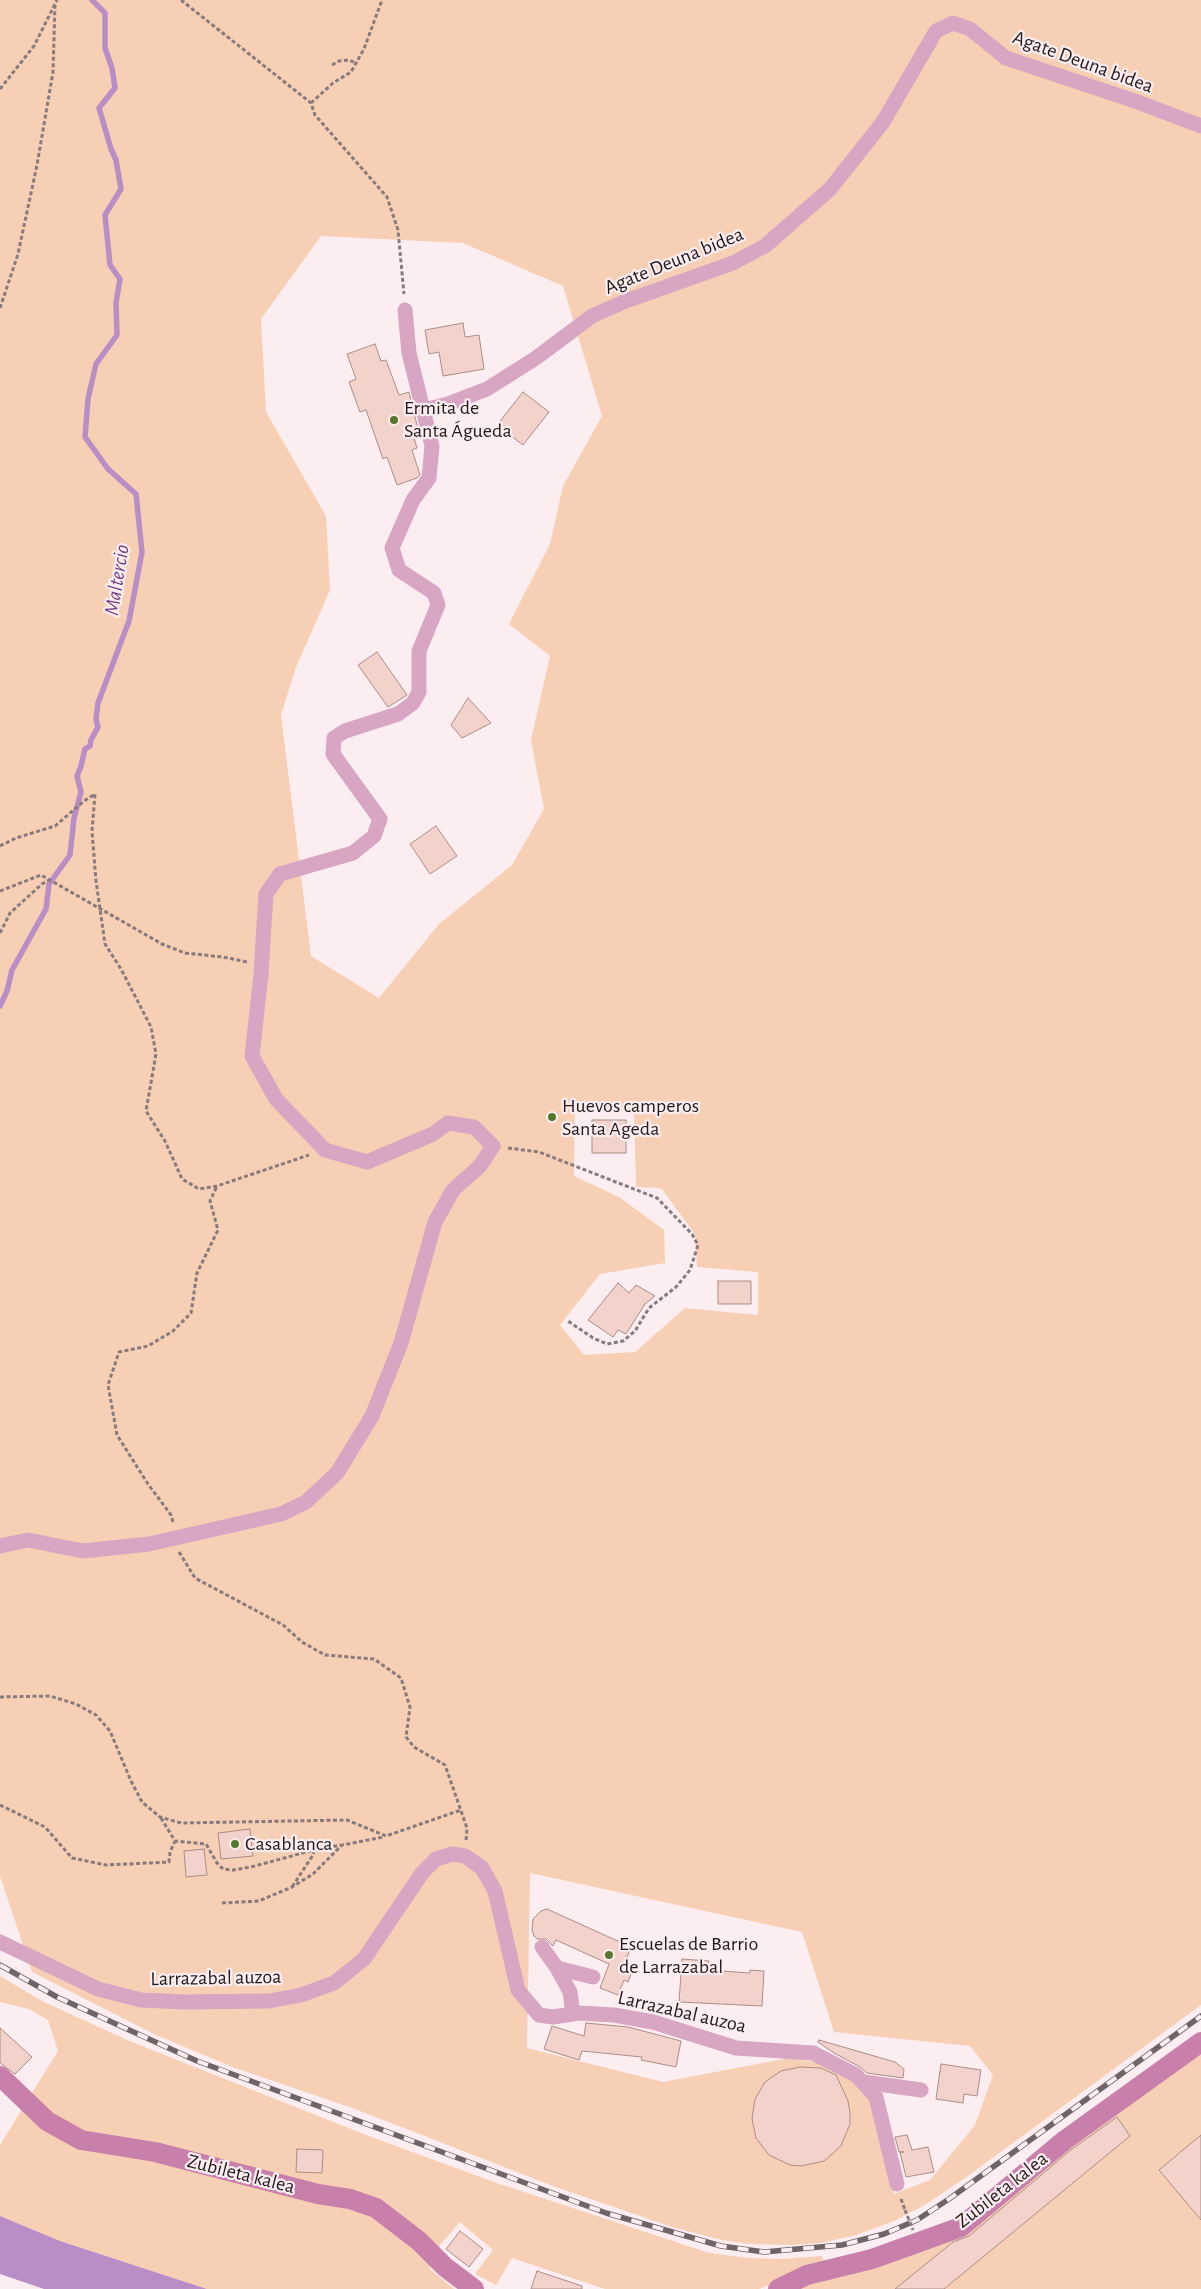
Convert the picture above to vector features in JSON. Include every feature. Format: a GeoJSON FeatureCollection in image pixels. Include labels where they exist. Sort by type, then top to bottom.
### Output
{"type":"FeatureCollection","features":[{"type":"Feature","properties":{"kind":"street","name":"Agate Deuna bidea"},"geometry":{"type":"LineString","coordinates":[[424,410],[448,404],[487,389],[536,358],[592,316],[626,301],[733,263],[765,246],[830,189],[883,122],[936,30],[953,23],[970,29],[1006,58],[1135,101],[1201,126]]}},
{"type":"Feature","properties":{"kind":"street"},"geometry":{"type":"LineString","coordinates":[[0,1546],[28,1540],[83,1551],[149,1544],[281,1514],[306,1502],[337,1473],[372,1416],[401,1343],[435,1222],[453,1190],[480,1166],[493,1146],[474,1127],[448,1123],[433,1134],[367,1162],[325,1150],[276,1099],[252,1056],[262,965],[266,894],[280,874],[353,853],[374,836],[380,819],[333,754],[334,738],[345,731],[398,714],[413,704],[419,692],[419,651],[438,604],[434,593],[399,570],[392,548],[412,500],[429,478],[432,446],[409,353],[406,310]]}},
{"type":"Feature","properties":{"kind":"street","name":"Larrazabal auzoa"},"geometry":{"type":"LineString","coordinates":[[0,1942],[98,1989],[141,2000],[185,2002],[269,2001],[301,1996],[334,1983],[364,1959],[422,1873],[436,1859],[452,1854],[465,1856],[482,1868],[495,1891],[518,1990],[531,2008],[539,2015],[553,2017],[573,2014],[614,2015],[653,2022],[736,2048],[813,2053],[856,2074],[876,2097],[897,2184]]}},
{"type":"Feature","properties":{"kind":"street"},"geometry":{"type":"LineString","coordinates":[[542,1947],[557,1968],[570,1992],[573,2014]]}},
{"type":"Feature","properties":{"kind":"street","name":"Larrazabal auzoa"},"geometry":{"type":"LineString","coordinates":[[557,1968],[593,1977]]}},
{"type":"Feature","properties":{"kind":"street","name":"Zubileta kalea"},"geometry":{"type":"LineString","coordinates":[[778,2289],[807,2275],[872,2260],[961,2227],[1065,2140],[1201,2042]]}},
{"type":"Feature","properties":{"kind":"street","name":"Zubileta kalea"},"geometry":{"type":"LineString","coordinates":[[0,2076],[47,2121],[81,2140],[156,2152],[318,2194],[350,2199],[376,2208],[412,2236],[445,2267],[474,2289]]}},
{"type":"Feature","properties":{"kind":"street","name":"Larrazabal auzoa"},"geometry":{"type":"LineString","coordinates":[[864,2082],[921,2090]]}},
{"type":"Feature","properties":{"kind":"path"},"geometry":{"type":"LineString","coordinates":[[0,89],[34,46],[57,0]]}},
{"type":"Feature","properties":{"kind":"path"},"geometry":{"type":"LineString","coordinates":[[181,0],[311,103],[315,115],[388,197],[398,230],[406,310]]}},
{"type":"Feature","properties":{"kind":"path"},"geometry":{"type":"LineString","coordinates":[[311,103],[333,84],[351,72],[382,0]]}},
{"type":"Feature","properties":{"kind":"path"},"geometry":{"type":"LineString","coordinates":[[0,308],[18,254],[37,165],[53,72],[55,4]]}},
{"type":"Feature","properties":{"kind":"path"},"geometry":{"type":"LineString","coordinates":[[332,65],[339,61],[348,60],[356,64]]}},
{"type":"Feature","properties":{"kind":"path"},"geometry":{"type":"LineString","coordinates":[[0,846],[16,838],[54,826],[95,794],[92,831],[105,944],[121,969],[151,1027],[156,1054],[146,1111],[165,1141],[182,1179],[199,1189],[217,1186],[325,1150]]}},
{"type":"Feature","properties":{"kind":"path"},"geometry":{"type":"LineString","coordinates":[[0,890],[41,875],[162,944],[185,953],[223,957],[262,965]]}},
{"type":"Feature","properties":{"kind":"path"},"geometry":{"type":"LineString","coordinates":[[0,933],[10,913],[42,884],[50,880]]}},
{"type":"Feature","properties":{"kind":"path"},"geometry":{"type":"LineString","coordinates":[[493,1146],[539,1152],[657,1198],[692,1234],[698,1245],[690,1270],[676,1287],[649,1308],[635,1331],[623,1341],[607,1344],[593,1338],[568,1322]]}},
{"type":"Feature","properties":{"kind":"path"},"geometry":{"type":"LineString","coordinates":[[217,1186],[210,1201],[218,1230],[197,1273],[191,1313],[173,1331],[148,1346],[119,1352],[108,1385],[117,1435],[148,1484],[171,1515],[178,1537],[176,1546],[195,1578],[283,1625],[302,1642],[325,1655],[374,1659],[401,1678],[410,1707],[406,1737],[414,1747],[445,1765],[467,1828],[465,1856]]}},
{"type":"Feature","properties":{"kind":"path"},"geometry":{"type":"LineString","coordinates":[[0,1697],[50,1696],[76,1704],[96,1715],[110,1731],[142,1802],[160,1817],[175,1840],[206,1844],[217,1864],[223,1869],[233,1870],[314,1850],[386,1836],[461,1810]]}},
{"type":"Feature","properties":{"kind":"path"},"geometry":{"type":"LineString","coordinates":[[0,1805],[45,1827],[72,1858],[106,1865],[169,1862],[170,1852],[175,1840]]}},
{"type":"Feature","properties":{"kind":"path"},"geometry":{"type":"LineString","coordinates":[[160,1817],[181,1824],[347,1820],[386,1836]]}},
{"type":"Feature","properties":{"kind":"path"},"geometry":{"type":"LineString","coordinates":[[222,1903],[259,1901],[292,1887],[313,1874],[342,1844]]}},
{"type":"Feature","properties":{"kind":"path"},"geometry":{"type":"LineString","coordinates":[[292,1887],[313,1855],[314,1850]]}},
{"type":"Feature","properties":{"kind":"path"},"geometry":{"type":"LineString","coordinates":[[905,2210],[913,2230]]}},
{"type":"Feature","properties":{"kind":"shaded area"},"geometry":{"type":"Polygon","coordinates":[[[0,0],[1201,0],[1201,2005],[961,2181],[923,2206],[894,2221],[856,2235],[821,2243],[791,2245],[749,2244],[722,2240],[672,2227],[553,2186],[355,2109],[235,2068],[156,2035],[32,1972],[0,1876],[0,0]],[[321,236],[261,319],[266,412],[326,516],[330,590],[296,667],[281,715],[311,956],[379,998],[439,924],[512,865],[544,809],[531,740],[550,656],[509,624],[550,544],[563,486],[602,416],[563,286],[463,243],[321,236]],[[634,1110],[575,1113],[574,1176],[619,1197],[664,1230],[665,1263],[600,1274],[560,1325],[584,1355],[635,1352],[685,1308],[758,1315],[758,1272],[697,1267],[695,1234],[661,1188],[636,1187],[634,1110]],[[530,1873],[527,2048],[663,2082],[789,2058],[815,2062],[852,2079],[871,2100],[894,2194],[930,2180],[975,2125],[993,2075],[970,2046],[834,2032],[802,1932],[530,1873]]]}},
{"type":"Feature","properties":{"kind":"shaded area"},"geometry":{"type":"Polygon","coordinates":[[[0,1976],[42,2001],[127,2040],[366,2135],[494,2182],[709,2253],[749,2258],[782,2259],[822,2256],[824,2261],[759,2289],[605,2289],[512,2258],[496,2285],[475,2274],[493,2250],[460,2222],[440,2245],[430,2269],[454,2289],[207,2289],[60,2241],[0,2216],[0,2145],[58,2051],[48,2020],[29,2009],[0,2002],[0,1976]]]}},
{"type":"Feature","properties":{"kind":"shaded area"},"geometry":{"type":"Polygon","coordinates":[[[1201,2047],[1201,2289],[801,2289],[824,2278],[965,2229],[1201,2047]]]}},
{"type":"Feature","properties":{"kind":"shaded area"},"geometry":{"type":"Polygon","coordinates":[[[0,2216],[60,2241],[207,2289],[44,2289],[0,2274],[0,2216]]]}},
{"type":"Feature","properties":{"kind":"building"},"geometry":{"type":"Polygon","coordinates":[[[463,323],[465,337],[479,335],[484,369],[443,376],[439,352],[429,354],[425,330],[463,323]]]}},
{"type":"Feature","properties":{"kind":"building","name":"Ermita de Santa Águeda"},"geometry":{"type":"Polygon","coordinates":[[[375,344],[381,361],[386,360],[399,395],[409,392],[418,429],[412,431],[417,448],[412,450],[420,475],[417,478],[397,485],[387,457],[383,459],[366,410],[360,412],[349,382],[356,379],[347,354],[375,344]]]}},
{"type":"Feature","properties":{"kind":"building"},"geometry":{"type":"Polygon","coordinates":[[[523,392],[549,412],[523,445],[497,425],[523,392]]]}},
{"type":"Feature","properties":{"kind":"building"},"geometry":{"type":"Polygon","coordinates":[[[377,652],[407,695],[388,707],[358,665],[377,652]]]}},
{"type":"Feature","properties":{"kind":"building"},"geometry":{"type":"Polygon","coordinates":[[[468,698],[491,723],[462,738],[451,725],[468,698]]]}},
{"type":"Feature","properties":{"kind":"building"},"geometry":{"type":"Polygon","coordinates":[[[436,826],[457,856],[430,874],[410,844],[436,826]]]}},
{"type":"Feature","properties":{"kind":"building"},"geometry":{"type":"Polygon","coordinates":[[[592,1120],[626,1120],[626,1153],[592,1153],[592,1120]]]}},
{"type":"Feature","properties":{"kind":"building"},"geometry":{"type":"Polygon","coordinates":[[[718,1281],[751,1281],[751,1304],[718,1304],[718,1281]]]}},
{"type":"Feature","properties":{"kind":"building"},"geometry":{"type":"Polygon","coordinates":[[[618,1283],[629,1293],[636,1285],[655,1296],[645,1304],[626,1334],[618,1330],[613,1337],[588,1320],[618,1283]]]}},
{"type":"Feature","properties":{"kind":"building","name":"Casablanca"},"geometry":{"type":"Polygon","coordinates":[[[250,1829],[253,1856],[221,1859],[218,1833],[250,1829]]]}},
{"type":"Feature","properties":{"kind":"building"},"geometry":{"type":"Polygon","coordinates":[[[204,1849],[207,1875],[186,1877],[184,1851],[204,1849]]]}},
{"type":"Feature","properties":{"kind":"building","name":"Escuelas de Barrio de Larrazabal"},"geometry":{"type":"Polygon","coordinates":[[[547,1909],[631,1947],[624,1965],[633,1969],[628,1982],[624,1980],[618,1995],[600,1988],[609,1964],[556,1940],[553,1946],[546,1939],[537,1939],[534,1936],[532,1930],[533,1919],[541,1911],[547,1909]]]}},
{"type":"Feature","properties":{"kind":"building","name":"Escuelas de Barrio de Larrazabal"},"geometry":{"type":"Polygon","coordinates":[[[682,1959],[709,1961],[708,1968],[721,1968],[721,1971],[750,1973],[750,1970],[764,1971],[762,2006],[679,2002],[682,1959]]]}},
{"type":"Feature","properties":{"kind":"building"},"geometry":{"type":"Polygon","coordinates":[[[586,2023],[628,2027],[681,2041],[676,2067],[641,2060],[642,2057],[582,2051],[579,2060],[544,2049],[552,2026],[584,2036],[586,2023]]]}},
{"type":"Feature","properties":{"kind":"building"},"geometry":{"type":"Polygon","coordinates":[[[0,2028],[32,2057],[15,2074],[0,2063],[0,2028]]]}},
{"type":"Feature","properties":{"kind":"building"},"geometry":{"type":"Polygon","coordinates":[[[819,2040],[895,2062],[904,2069],[903,2078],[867,2073],[818,2042],[819,2040]]]}},
{"type":"Feature","properties":{"kind":"building"},"geometry":{"type":"Polygon","coordinates":[[[941,2064],[981,2070],[977,2096],[964,2094],[963,2103],[936,2099],[941,2064]]]}},
{"type":"Feature","properties":{"kind":"building"},"geometry":{"type":"Polygon","coordinates":[[[800,2067],[821,2068],[836,2075],[848,2101],[850,2113],[850,2124],[841,2146],[824,2161],[801,2166],[790,2165],[769,2155],[756,2138],[752,2119],[755,2099],[765,2082],[781,2071],[800,2067]]]}},
{"type":"Feature","properties":{"kind":"building"},"geometry":{"type":"Polygon","coordinates":[[[1117,2117],[1130,2136],[944,2289],[895,2289],[953,2242],[969,2236],[1072,2149],[1117,2117]]]}},
{"type":"Feature","properties":{"kind":"building"},"geometry":{"type":"Polygon","coordinates":[[[907,2135],[912,2150],[928,2147],[934,2172],[906,2177],[895,2137],[907,2135]]]}},
{"type":"Feature","properties":{"kind":"building"},"geometry":{"type":"Polygon","coordinates":[[[1201,2135],[1201,2220],[1159,2170],[1201,2135]]]}},
{"type":"Feature","properties":{"kind":"building"},"geometry":{"type":"Polygon","coordinates":[[[297,2149],[323,2150],[322,2173],[296,2172],[297,2149]]]}},
{"type":"Feature","properties":{"kind":"building"},"geometry":{"type":"Polygon","coordinates":[[[460,2231],[483,2249],[469,2267],[446,2249],[460,2231]]]}},
{"type":"Feature","properties":{"kind":"building"},"geometry":{"type":"Polygon","coordinates":[[[537,2271],[582,2286],[582,2289],[531,2289],[537,2271]]]}},
{"type":"Feature","properties":{"kind":"waterway","name":"Maltercio"},"geometry":{"type":"LineString","coordinates":[[0,1006],[7,991],[12,970],[46,909],[49,884],[70,855],[74,818],[81,792],[77,776],[85,749],[90,746],[98,727],[96,719],[98,703],[129,621],[142,552],[136,494],[108,469],[85,437],[88,399],[96,364],[117,335],[116,303],[120,279],[110,265],[105,215],[121,189],[116,160],[99,108],[115,88],[112,68],[105,48],[105,13],[92,0]]}},
{"type":"Feature","properties":{"kind":"railway"},"geometry":{"type":"LineString","coordinates":[[0,1965],[57,1997],[197,2061],[606,2213],[721,2246],[764,2252],[842,2245],[884,2234],[917,2220],[949,2199],[1201,2016]]}},
{"type":"Feature","properties":{"kind":"place","name":"Ermita de Santa Águeda"},"geometry":{"type":"Point","coordinates":[394,420]}},
{"type":"Feature","properties":{"kind":"place","name":"Huevos camperos Santa Ageda"},"geometry":{"type":"Point","coordinates":[552,1117]}},
{"type":"Feature","properties":{"kind":"place","name":"Casablanca"},"geometry":{"type":"Point","coordinates":[235,1844]}},
{"type":"Feature","properties":{"kind":"place","name":"Escuelas de Barrio de Larrazabal"},"geometry":{"type":"Point","coordinates":[609,1955]}}]}
